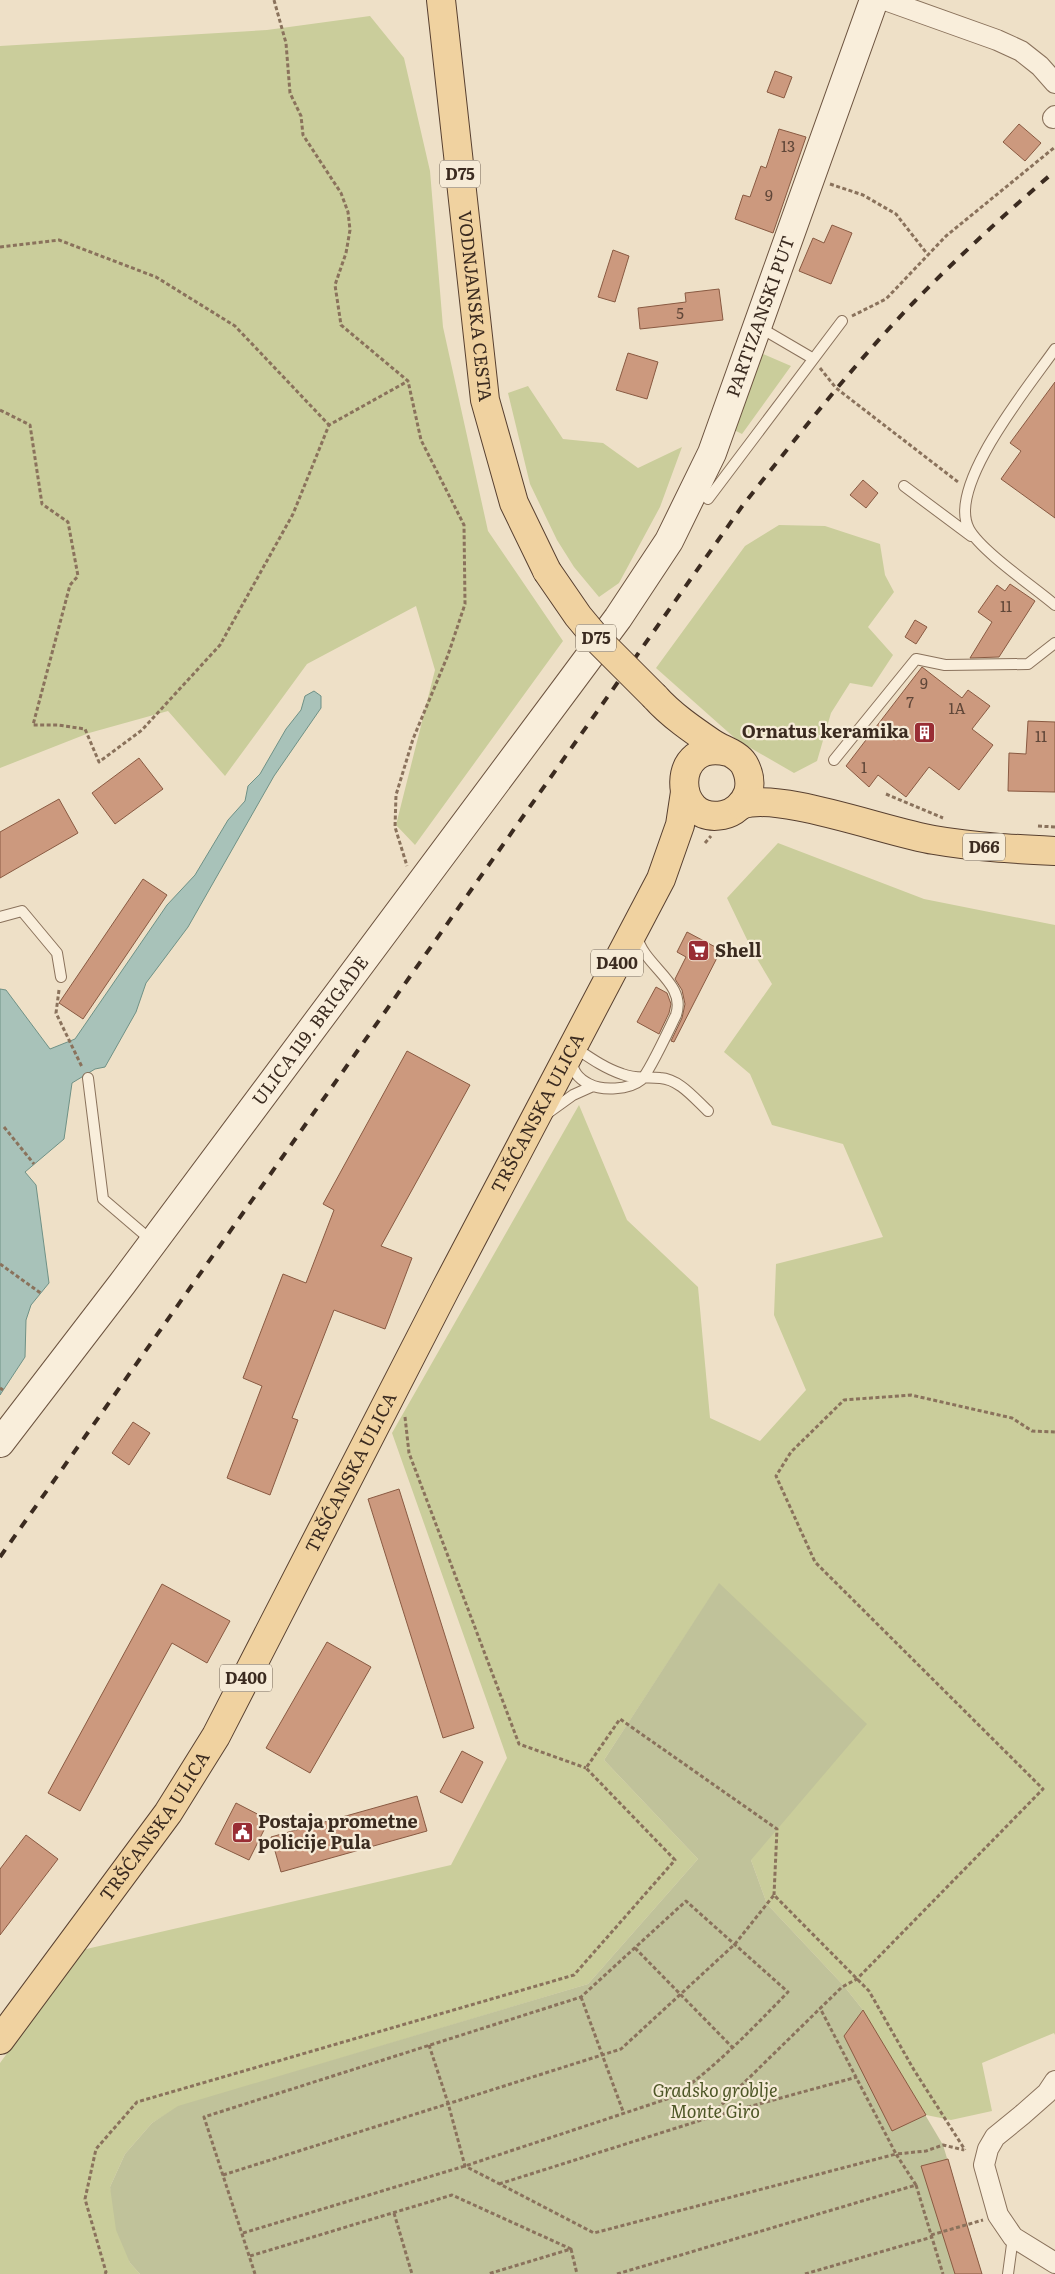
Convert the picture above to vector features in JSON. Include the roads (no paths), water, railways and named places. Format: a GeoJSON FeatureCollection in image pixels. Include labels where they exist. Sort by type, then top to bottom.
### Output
{"type":"FeatureCollection","features":[{"type":"Feature","properties":{"kind":"main road","name":"VODNJANSKA CESTA"},"geometry":{"type":"LineString","coordinates":[[441,0],[485,400],[514,503],[547,571],[578,616],[598,640],[658,700]]}},
{"type":"Feature","properties":{"kind":"main road","name":"PARTIZANSKI PUT"},"geometry":{"type":"LineString","coordinates":[[618,618],[724,457],[758,326],[874,0]]}},
{"type":"Feature","properties":{"kind":"main road","name":"ULICA 119. BRIGADE"},"geometry":{"type":"LineString","coordinates":[[0,1443],[618,618]]}},
{"type":"Feature","properties":{"kind":"main road","name":"D75"},"geometry":{"type":"LineString","coordinates":[[658,700],[704,737],[736,758]]}},
{"type":"Feature","properties":{"kind":"main road","name":"D75"},"geometry":{"type":"LineString","coordinates":[[658,700],[680,743],[686,780]]}},
{"type":"Feature","properties":{"kind":"main road"},"geometry":{"type":"LineString","coordinates":[[686,780],[694,758],[708,751],[736,758],[748,774],[749,787],[730,810]]}},
{"type":"Feature","properties":{"kind":"main road","name":"D66"},"geometry":{"type":"LineString","coordinates":[[736,758],[774,784],[846,817]]}},
{"type":"Feature","properties":{"kind":"main road","name":"D66"},"geometry":{"type":"LineString","coordinates":[[686,780],[691,803],[700,812],[730,810],[751,801],[769,801],[846,817],[891,831],[934,840],[976,847],[1055,851]]}},
{"type":"Feature","properties":{"kind":"main road","name":"D400"},"geometry":{"type":"LineString","coordinates":[[660,879],[680,825],[686,780]]}},
{"type":"Feature","properties":{"kind":"main road","name":"D400"},"geometry":{"type":"LineString","coordinates":[[660,879],[702,829],[730,810]]}},
{"type":"Feature","properties":{"kind":"main road","name":"TRŠĆANSKA ULICA"},"geometry":{"type":"LineString","coordinates":[[0,2040],[168,1813],[216,1736],[660,879]]}},
{"type":"Feature","properties":{"kind":"street"},"geometry":{"type":"LineString","coordinates":[[885,0],[996,40],[1020,52],[1040,66],[1055,84]]}},
{"type":"Feature","properties":{"kind":"street"},"geometry":{"type":"LineString","coordinates":[[1055,2081],[1046,2093],[1028,2110],[995,2137],[988,2149],[984,2165],[998,2215],[1013,2237],[1055,2263]]}},
{"type":"Feature","properties":{"kind":"lane"},"geometry":{"type":"LineString","coordinates":[[708,499],[724,457],[812,358],[842,321]]}},
{"type":"Feature","properties":{"kind":"lane"},"geometry":{"type":"LineString","coordinates":[[758,326],[812,358]]}},
{"type":"Feature","properties":{"kind":"lane"},"geometry":{"type":"LineString","coordinates":[[980,543],[968,528],[964,509],[968,490],[989,443],[1055,349]]}},
{"type":"Feature","properties":{"kind":"lane"},"geometry":{"type":"LineString","coordinates":[[904,486],[980,543],[1055,605]]}},
{"type":"Feature","properties":{"kind":"lane"},"geometry":{"type":"LineString","coordinates":[[834,760],[916,660],[945,665],[1028,664],[1055,643]]}},
{"type":"Feature","properties":{"kind":"lane"},"geometry":{"type":"LineString","coordinates":[[0,917],[22,911],[57,953],[61,977]]}},
{"type":"Feature","properties":{"kind":"lane"},"geometry":{"type":"LineString","coordinates":[[635,927],[638,944],[675,990],[680,1004],[642,1079]]}},
{"type":"Feature","properties":{"kind":"lane"},"geometry":{"type":"LineString","coordinates":[[642,1079],[606,1067],[573,1047],[572,1064],[575,1073],[582,1081],[593,1086],[620,1088],[642,1079],[660,1077],[681,1086],[708,1111]]}},
{"type":"Feature","properties":{"kind":"lane"},"geometry":{"type":"LineString","coordinates":[[88,1078],[103,1199],[152,1241]]}},
{"type":"Feature","properties":{"kind":"lane"},"geometry":{"type":"LineString","coordinates":[[531,1126],[573,1094],[593,1086]]}},
{"type":"Feature","properties":{"kind":"lane"},"geometry":{"type":"LineString","coordinates":[[1008,2274],[1013,2237]]}},
{"type":"Feature","properties":{"kind":"water"},"geometry":{"type":"Polygon","coordinates":[[[314,691],[321,696],[321,708],[274,776],[188,927],[146,983],[136,1012],[105,1067],[95,1069],[72,1083],[64,1139],[25,1172],[36,1185],[49,1283],[31,1305],[26,1320],[25,1357],[0,1395],[0,989],[6,990],[50,1049],[75,1039],[167,905],[195,875],[228,820],[245,801],[248,786],[260,774],[286,729],[301,710],[305,696],[314,691]]]}},
{"type":"Feature","properties":{"kind":"railway"},"geometry":{"type":"LineString","coordinates":[[0,1557],[743,505],[826,402],[891,326],[965,251],[1055,171]]}},
{"type":"Feature","properties":{"kind":"place","name":"Ornatus keramika"},"geometry":{"type":"Point","coordinates":[925,732]}},
{"type":"Feature","properties":{"kind":"place","name":"Shell"},"geometry":{"type":"Point","coordinates":[699,951]}},
{"type":"Feature","properties":{"kind":"place","name":"Postaja prometne policije Pula"},"geometry":{"type":"Point","coordinates":[242,1832]}},
{"type":"Feature","properties":{"kind":"park label","name":"Gradsko groblje Monte Giro"},"geometry":{"type":"Point","coordinates":[715,2101]}}]}
